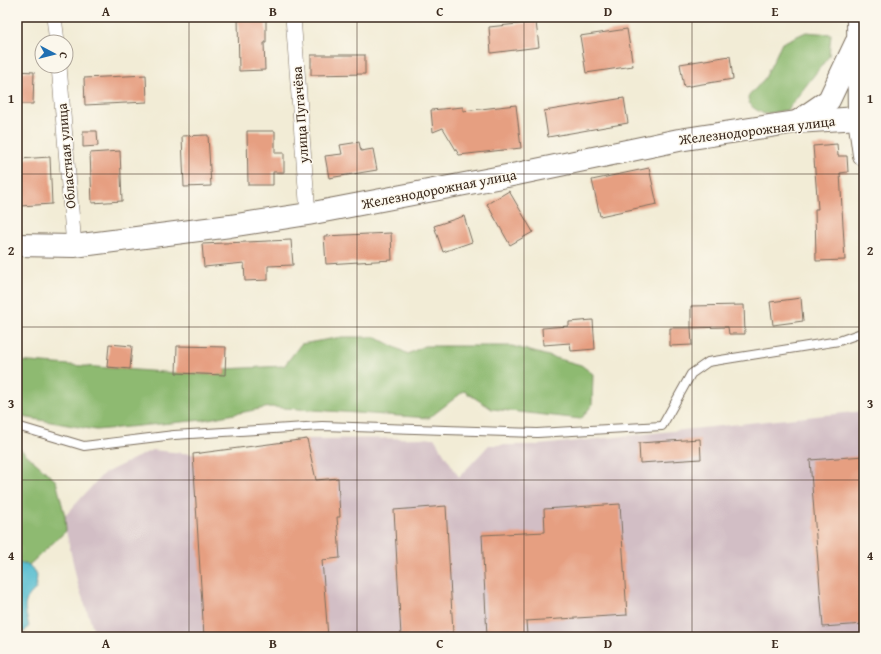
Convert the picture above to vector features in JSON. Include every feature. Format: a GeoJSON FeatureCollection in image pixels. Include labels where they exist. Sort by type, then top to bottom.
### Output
{"type":"FeatureCollection","features":[{"type":"Feature","properties":{"kind":"street"},"geometry":{"type":"LineString","coordinates":[[54,17],[56,34]]}},
{"type":"Feature","properties":{"kind":"street","name":"улица Пугачёва"},"geometry":{"type":"LineString","coordinates":[[293,17],[308,214]]}},
{"type":"Feature","properties":{"kind":"street"},"geometry":{"type":"LineString","coordinates":[[858,17],[859,118],[864,155]]}},
{"type":"Feature","properties":{"kind":"street"},"geometry":{"type":"LineString","coordinates":[[796,122],[829,100],[858,38]]}},
{"type":"Feature","properties":{"kind":"street","name":"Областная улица"},"geometry":{"type":"LineString","coordinates":[[60,74],[74,246]]}},
{"type":"Feature","properties":{"kind":"street","name":"Железнодорожная улица"},"geometry":{"type":"LineString","coordinates":[[17,245],[74,246],[230,226],[308,214],[517,174],[679,140],[796,122],[859,118]]}},
{"type":"Feature","properties":{"kind":"lane"},"geometry":{"type":"LineString","coordinates":[[17,426],[84,446],[174,435],[322,426],[537,433],[662,426],[691,374],[708,362],[838,341],[864,332]]}},
{"type":"Feature","properties":{"kind":"shaded area"},"geometry":{"type":"Polygon","coordinates":[[[864,411],[864,637],[96,637],[78,585],[66,531],[65,516],[103,474],[152,450],[193,454],[307,439],[434,438],[459,477],[489,445],[540,445],[864,411]]]}},
{"type":"Feature","properties":{"kind":"green space"},"geometry":{"type":"Polygon","coordinates":[[[806,32],[831,34],[829,56],[787,110],[764,114],[756,110],[751,106],[748,97],[765,78],[782,43],[806,32]]]}},
{"type":"Feature","properties":{"kind":"green space"},"geometry":{"type":"Polygon","coordinates":[[[342,337],[375,337],[408,354],[424,346],[512,346],[581,365],[593,374],[592,405],[581,419],[492,409],[464,391],[429,418],[270,407],[203,420],[96,430],[17,416],[17,361],[176,373],[225,375],[225,369],[284,366],[301,344],[342,337]]]}},
{"type":"Feature","properties":{"kind":"green space"},"geometry":{"type":"Polygon","coordinates":[[[17,446],[56,481],[65,516],[66,531],[29,565],[17,563],[17,446]]]}},
{"type":"Feature","properties":{"kind":"water"},"geometry":{"type":"Polygon","coordinates":[[[17,563],[29,565],[37,574],[36,589],[28,597],[25,606],[29,626],[24,632],[17,634],[17,563]]]}},
{"type":"Feature","properties":{"kind":"building"},"geometry":{"type":"Polygon","coordinates":[[[238,17],[266,17],[266,43],[264,43],[265,70],[239,71],[238,17]]]}},
{"type":"Feature","properties":{"kind":"building"},"geometry":{"type":"Polygon","coordinates":[[[536,22],[539,47],[491,53],[489,27],[536,22]]]}},
{"type":"Feature","properties":{"kind":"building"},"geometry":{"type":"Polygon","coordinates":[[[627,29],[633,66],[586,73],[580,36],[627,29]]]}},
{"type":"Feature","properties":{"kind":"building"},"geometry":{"type":"Polygon","coordinates":[[[311,55],[365,55],[365,74],[311,75],[311,55]]]}},
{"type":"Feature","properties":{"kind":"building"},"geometry":{"type":"Polygon","coordinates":[[[730,56],[733,79],[684,87],[680,64],[730,56]]]}},
{"type":"Feature","properties":{"kind":"building"},"geometry":{"type":"Polygon","coordinates":[[[17,71],[34,72],[33,104],[17,104],[17,71]]]}},
{"type":"Feature","properties":{"kind":"building"},"geometry":{"type":"Polygon","coordinates":[[[146,75],[147,102],[85,105],[84,78],[146,75]]]}},
{"type":"Feature","properties":{"kind":"building"},"geometry":{"type":"Polygon","coordinates":[[[624,98],[628,123],[548,137],[544,111],[624,98]]]}},
{"type":"Feature","properties":{"kind":"building"},"geometry":{"type":"Polygon","coordinates":[[[516,105],[521,148],[459,155],[443,128],[433,132],[431,110],[463,107],[463,111],[516,105]]]}},
{"type":"Feature","properties":{"kind":"building"},"geometry":{"type":"Polygon","coordinates":[[[83,131],[97,131],[98,146],[83,147],[83,131]]]}},
{"type":"Feature","properties":{"kind":"building"},"geometry":{"type":"Polygon","coordinates":[[[247,131],[275,131],[275,153],[284,153],[284,172],[273,172],[273,185],[248,185],[247,131]]]}},
{"type":"Feature","properties":{"kind":"building"},"geometry":{"type":"Polygon","coordinates":[[[208,135],[211,186],[184,187],[182,136],[208,135]]]}},
{"type":"Feature","properties":{"kind":"building"},"geometry":{"type":"Polygon","coordinates":[[[359,142],[361,151],[373,149],[377,170],[329,178],[325,156],[342,154],[340,145],[359,142]]]}},
{"type":"Feature","properties":{"kind":"building"},"geometry":{"type":"Polygon","coordinates":[[[837,144],[838,156],[847,156],[848,172],[840,173],[845,260],[816,261],[815,209],[818,209],[813,146],[837,144]]]}},
{"type":"Feature","properties":{"kind":"building"},"geometry":{"type":"Polygon","coordinates":[[[120,151],[122,201],[92,203],[90,153],[120,151]]]}},
{"type":"Feature","properties":{"kind":"building"},"geometry":{"type":"Polygon","coordinates":[[[50,157],[52,204],[20,206],[19,159],[50,157]]]}},
{"type":"Feature","properties":{"kind":"building"},"geometry":{"type":"Polygon","coordinates":[[[649,168],[657,204],[600,216],[592,180],[649,168]]]}},
{"type":"Feature","properties":{"kind":"building"},"geometry":{"type":"Polygon","coordinates":[[[509,191],[533,232],[510,245],[487,204],[509,191]]]}},
{"type":"Feature","properties":{"kind":"building"},"geometry":{"type":"Polygon","coordinates":[[[464,216],[472,242],[443,252],[434,226],[464,216]]]}},
{"type":"Feature","properties":{"kind":"building"},"geometry":{"type":"Polygon","coordinates":[[[391,233],[392,260],[326,264],[324,236],[391,233]]]}},
{"type":"Feature","properties":{"kind":"building"},"geometry":{"type":"Polygon","coordinates":[[[291,240],[293,265],[268,266],[268,280],[245,281],[244,263],[204,267],[202,244],[291,240]]]}},
{"type":"Feature","properties":{"kind":"building"},"geometry":{"type":"Polygon","coordinates":[[[801,298],[803,321],[773,325],[770,302],[801,298]]]}},
{"type":"Feature","properties":{"kind":"building"},"geometry":{"type":"Polygon","coordinates":[[[744,305],[745,334],[729,334],[728,327],[691,328],[691,306],[744,305]]]}},
{"type":"Feature","properties":{"kind":"building"},"geometry":{"type":"Polygon","coordinates":[[[593,320],[595,349],[571,351],[570,343],[543,345],[542,328],[569,326],[569,322],[593,320]]]}},
{"type":"Feature","properties":{"kind":"building"},"geometry":{"type":"Polygon","coordinates":[[[670,328],[691,328],[692,345],[670,346],[670,328]]]}},
{"type":"Feature","properties":{"kind":"building"},"geometry":{"type":"Polygon","coordinates":[[[109,344],[132,346],[130,369],[107,367],[109,344]]]}},
{"type":"Feature","properties":{"kind":"building"},"geometry":{"type":"Polygon","coordinates":[[[177,346],[226,347],[225,375],[176,373],[177,346]]]}},
{"type":"Feature","properties":{"kind":"building"},"geometry":{"type":"Polygon","coordinates":[[[307,439],[316,480],[338,478],[340,517],[337,517],[340,558],[322,560],[328,637],[204,637],[193,454],[307,439]]]}},
{"type":"Feature","properties":{"kind":"building"},"geometry":{"type":"Polygon","coordinates":[[[700,439],[701,459],[640,463],[639,443],[700,439]]]}},
{"type":"Feature","properties":{"kind":"building"},"geometry":{"type":"Polygon","coordinates":[[[864,456],[864,624],[823,627],[810,460],[864,456]]]}},
{"type":"Feature","properties":{"kind":"building"},"geometry":{"type":"Polygon","coordinates":[[[620,504],[627,615],[526,621],[527,635],[487,637],[482,535],[545,532],[544,509],[620,504]]]}},
{"type":"Feature","properties":{"kind":"building"},"geometry":{"type":"Polygon","coordinates":[[[446,506],[453,633],[401,636],[394,510],[446,506]]]}}]}
